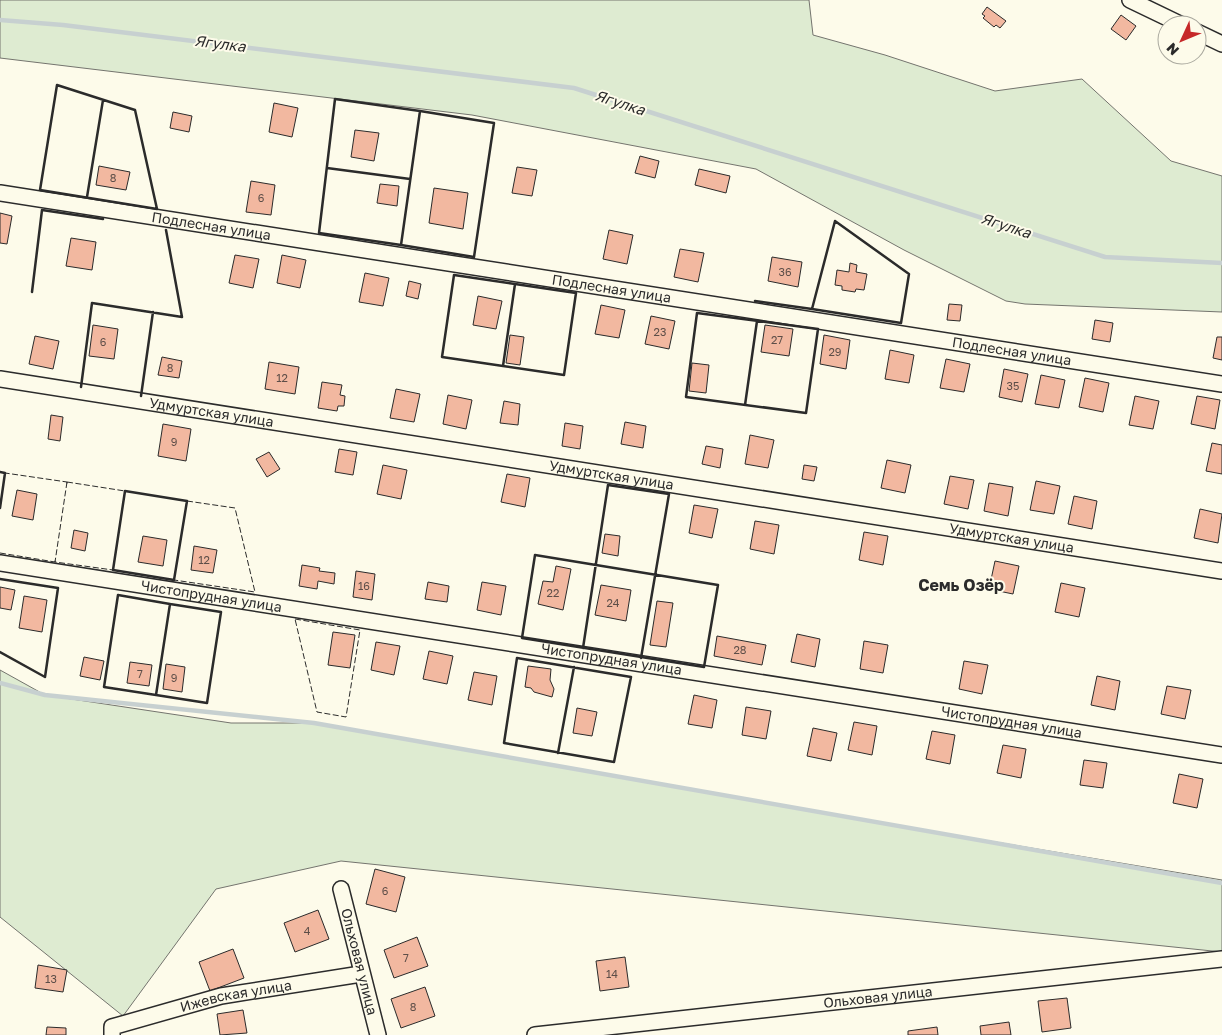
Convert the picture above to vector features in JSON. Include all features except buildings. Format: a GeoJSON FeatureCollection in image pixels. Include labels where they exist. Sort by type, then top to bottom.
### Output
{"type":"FeatureCollection","features":[{"type":"Feature","properties":{"kind":"street"},"geometry":{"type":"LineString","coordinates":[[1130,0],[1161,15]]}},
{"type":"Feature","properties":{"kind":"street"},"geometry":{"type":"LineString","coordinates":[[1207,37],[1222,44]]}},
{"type":"Feature","properties":{"kind":"street","name":"Подлесная улица"},"geometry":{"type":"LineString","coordinates":[[0,193],[1222,384]]}},
{"type":"Feature","properties":{"kind":"street","name":"Удмуртская улица"},"geometry":{"type":"LineString","coordinates":[[0,379],[1222,571]]}},
{"type":"Feature","properties":{"kind":"street","name":"Чистопрудная улица"},"geometry":{"type":"LineString","coordinates":[[0,563],[1222,756]]}},
{"type":"Feature","properties":{"kind":"street","name":"Ольховая улица"},"geometry":{"type":"LineString","coordinates":[[341,889],[378,1035]]}},
{"type":"Feature","properties":{"kind":"street","name":"Ольховая улица"},"geometry":{"type":"LineString","coordinates":[[535,1035],[1222,959]]}},
{"type":"Feature","properties":{"kind":"street","name":"Ижевская улица"},"geometry":{"type":"LineString","coordinates":[[112,1031],[221,996],[362,974]]}},
{"type":"Feature","properties":{"kind":"green space"},"geometry":{"type":"Polygon","coordinates":[[[0,0],[809,0],[813,35],[885,55],[995,91],[1082,79],[1171,161],[1222,176],[1222,312],[1025,304],[1006,301],[904,250],[756,169],[472,115],[0,58],[0,0]]]}},
{"type":"Feature","properties":{"kind":"green space"},"geometry":{"type":"Polygon","coordinates":[[[0,670],[45,695],[231,723],[314,723],[882,823],[1222,880],[1222,952],[341,861],[216,889],[123,1016],[0,917],[0,670]]]}},
{"type":"Feature","properties":{"kind":"waterway","name":"Ягулка"},"geometry":{"type":"LineString","coordinates":[[0,20],[63,25],[574,88],[1105,257],[1222,263]]}},
{"type":"Feature","properties":{"kind":"waterway"},"geometry":{"type":"LineString","coordinates":[[0,683],[45,695],[314,723],[1222,883]]}},
{"type":"Feature","properties":{"kind":"fence"},"geometry":{"type":"LineString","coordinates":[[0,508],[5,473],[67,482],[67,484]]}},
{"type":"Feature","properties":{"kind":"fence"},"geometry":{"type":"LineString","coordinates":[[67,482],[125,491],[113,570],[55,562],[67,482]]}},
{"type":"Feature","properties":{"kind":"fence"},"geometry":{"type":"LineString","coordinates":[[187,501],[235,508],[255,592],[174,580],[187,501]]}},
{"type":"Feature","properties":{"kind":"fence"},"geometry":{"type":"LineString","coordinates":[[0,553],[55,562],[55,560]]}},
{"type":"Feature","properties":{"kind":"fence"},"geometry":{"type":"LineString","coordinates":[[295,619],[360,630],[346,717],[317,712],[295,619]]}},
{"type":"Feature","properties":{"kind":"wall"},"geometry":{"type":"LineString","coordinates":[[57,85],[135,110],[157,209],[40,190],[57,85]]}},
{"type":"Feature","properties":{"kind":"wall"},"geometry":{"type":"LineString","coordinates":[[401,245],[319,233],[335,99],[420,111]]}},
{"type":"Feature","properties":{"kind":"wall"},"geometry":{"type":"LineString","coordinates":[[87,197],[103,100]]}},
{"type":"Feature","properties":{"kind":"wall"},"geometry":{"type":"LineString","coordinates":[[420,111],[494,123],[474,257],[401,245],[420,111]]}},
{"type":"Feature","properties":{"kind":"wall"},"geometry":{"type":"LineString","coordinates":[[327,168],[410,179]]}},
{"type":"Feature","properties":{"kind":"wall"},"geometry":{"type":"LineString","coordinates":[[32,292],[42,210],[103,219]]}},
{"type":"Feature","properties":{"kind":"wall"},"geometry":{"type":"LineString","coordinates":[[835,221],[909,274],[901,323],[812,309],[835,221]]}},
{"type":"Feature","properties":{"kind":"wall"},"geometry":{"type":"LineString","coordinates":[[81,387],[92,303],[182,317],[166,230]]}},
{"type":"Feature","properties":{"kind":"wall"},"geometry":{"type":"LineString","coordinates":[[454,275],[515,284],[503,366],[442,357],[454,275]]}},
{"type":"Feature","properties":{"kind":"wall"},"geometry":{"type":"LineString","coordinates":[[503,366],[564,375],[576,293],[515,284]]}},
{"type":"Feature","properties":{"kind":"wall"},"geometry":{"type":"LineString","coordinates":[[755,301],[812,309]]}},
{"type":"Feature","properties":{"kind":"wall"},"geometry":{"type":"LineString","coordinates":[[141,396],[153,312]]}},
{"type":"Feature","properties":{"kind":"wall"},"geometry":{"type":"LineString","coordinates":[[697,313],[818,329],[806,413],[686,397],[697,313]]}},
{"type":"Feature","properties":{"kind":"wall"},"geometry":{"type":"LineString","coordinates":[[745,405],[757,321]]}},
{"type":"Feature","properties":{"kind":"wall"},"geometry":{"type":"LineString","coordinates":[[0,472],[5,473],[0,508]]}},
{"type":"Feature","properties":{"kind":"wall"},"geometry":{"type":"LineString","coordinates":[[583,648],[608,485],[669,494],[641,658]]}},
{"type":"Feature","properties":{"kind":"wall"},"geometry":{"type":"LineString","coordinates":[[125,491],[187,501],[174,580],[113,570],[125,491]]}},
{"type":"Feature","properties":{"kind":"wall"},"geometry":{"type":"LineString","coordinates":[[535,555],[718,585],[704,667],[522,638],[535,555]]}},
{"type":"Feature","properties":{"kind":"wall"},"geometry":{"type":"LineString","coordinates":[[0,579],[58,588],[45,677],[0,652]]}},
{"type":"Feature","properties":{"kind":"wall"},"geometry":{"type":"LineString","coordinates":[[118,595],[170,604],[156,695],[104,687],[118,595]]}},
{"type":"Feature","properties":{"kind":"wall"},"geometry":{"type":"LineString","coordinates":[[170,604],[221,612],[207,703],[156,695],[170,604]]}},
{"type":"Feature","properties":{"kind":"wall"},"geometry":{"type":"LineString","coordinates":[[517,658],[631,677],[614,762],[504,743],[517,658]]}},
{"type":"Feature","properties":{"kind":"wall"},"geometry":{"type":"LineString","coordinates":[[558,753],[574,667]]}},
{"type":"Feature","properties":{"kind":"district","name":"Семь Озёр"},"geometry":{"type":"Point","coordinates":[961,585]}}]}
